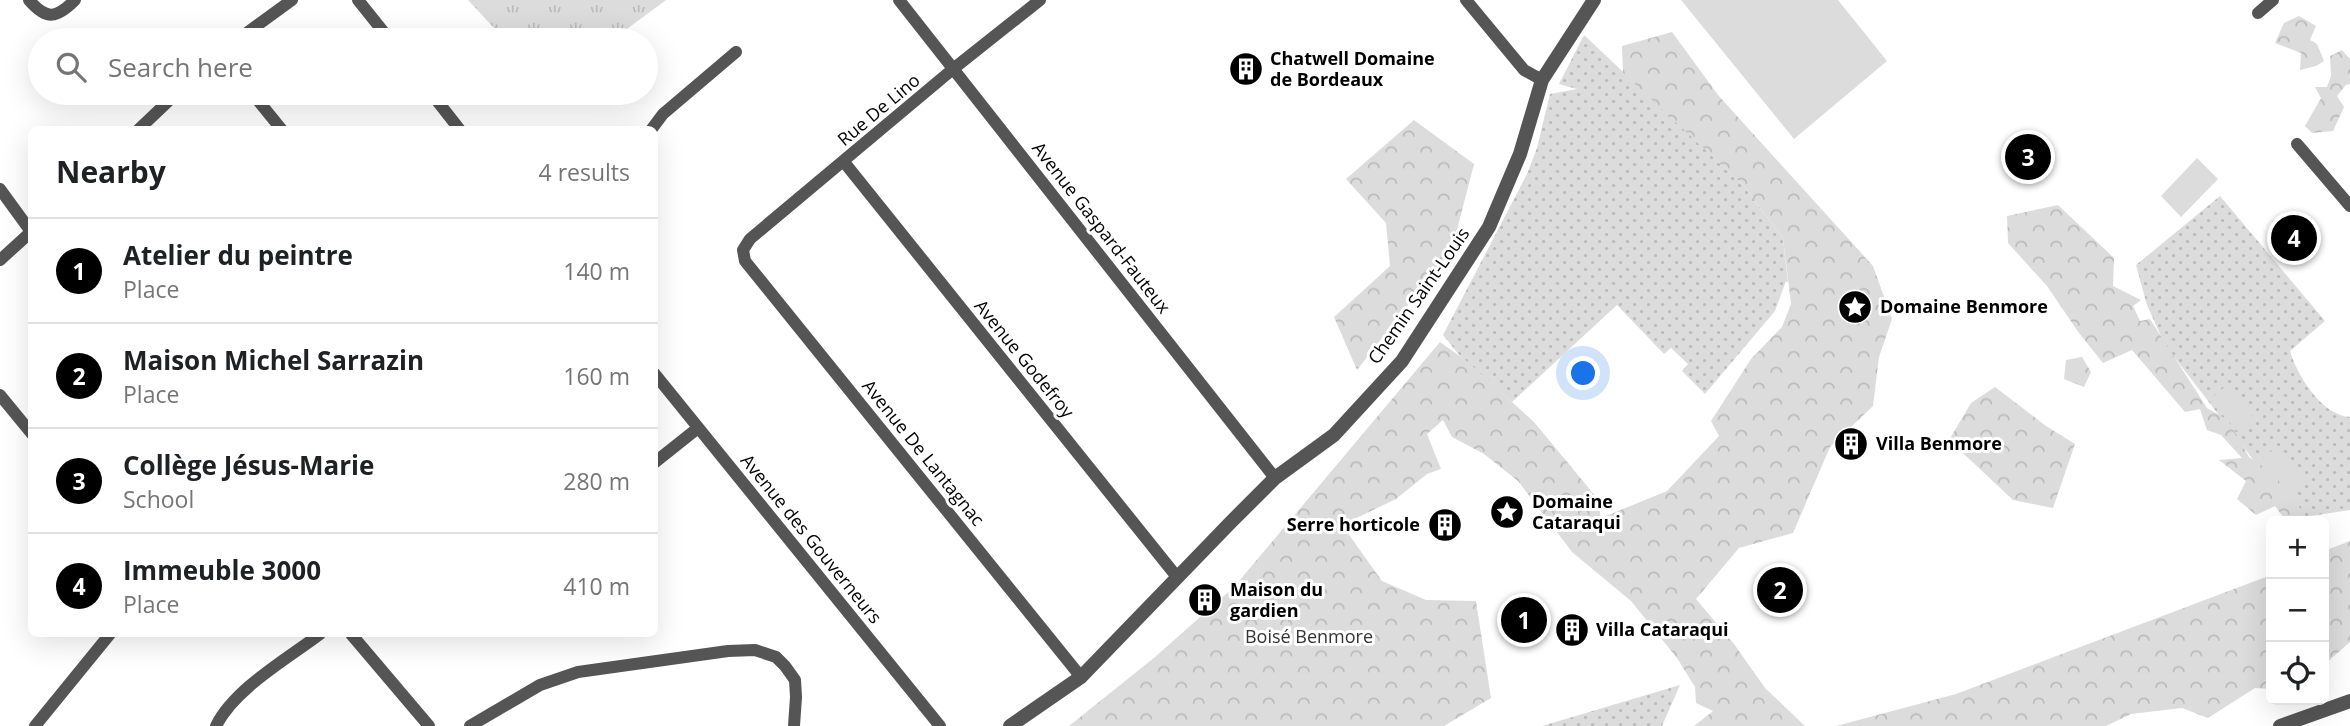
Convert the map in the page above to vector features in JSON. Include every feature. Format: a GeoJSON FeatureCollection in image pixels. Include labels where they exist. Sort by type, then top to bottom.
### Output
{"type":"FeatureCollection","features":[{"type":"Feature","properties":{"kind":"street"},"geometry":{"type":"LineString","coordinates":[[29,0],[39,12],[49,15],[58,14],[75,0]]}},
{"type":"Feature","properties":{"kind":"street"},"geometry":{"type":"LineString","coordinates":[[254,28],[292,0]]}},
{"type":"Feature","properties":{"kind":"street"},"geometry":{"type":"LineString","coordinates":[[358,0],[380,28]]}},
{"type":"Feature","properties":{"kind":"street","name":"Avenue Gaspard-Fauteux"},"geometry":{"type":"LineString","coordinates":[[899,0],[1275,478]]}},
{"type":"Feature","properties":{"kind":"street","name":"Rue De Lino"},"geometry":{"type":"LineString","coordinates":[[743,250],[750,239],[1040,0]]}},
{"type":"Feature","properties":{"kind":"street"},"geometry":{"type":"LineString","coordinates":[[1466,0],[1524,70],[1542,80]]}},
{"type":"Feature","properties":{"kind":"street","name":"Chemin Saint-Louis"},"geometry":{"type":"LineString","coordinates":[[1010,726],[1081,677],[1275,478],[1334,435],[1402,361],[1452,288],[1489,227],[1520,154],[1542,80],[1594,0]]}},
{"type":"Feature","properties":{"kind":"street"},"geometry":{"type":"LineString","coordinates":[[2258,13],[2273,0]]}},
{"type":"Feature","properties":{"kind":"street"},"geometry":{"type":"LineString","coordinates":[[654,126],[663,114],[736,52]]}},
{"type":"Feature","properties":{"kind":"street"},"geometry":{"type":"LineString","coordinates":[[142,126],[164,105]]}},
{"type":"Feature","properties":{"kind":"street"},"geometry":{"type":"LineString","coordinates":[[262,105],[279,126]]}},
{"type":"Feature","properties":{"kind":"street"},"geometry":{"type":"LineString","coordinates":[[440,105],[457,126]]}},
{"type":"Feature","properties":{"kind":"street"},"geometry":{"type":"LineString","coordinates":[[2297,144],[2350,206]]}},
{"type":"Feature","properties":{"kind":"street","name":"Avenue Godefroy"},"geometry":{"type":"LineString","coordinates":[[844,162],[1177,577]]}},
{"type":"Feature","properties":{"kind":"street"},"geometry":{"type":"LineString","coordinates":[[0,189],[28,228]]}},
{"type":"Feature","properties":{"kind":"street"},"geometry":{"type":"LineString","coordinates":[[0,260],[28,235]]}},
{"type":"Feature","properties":{"kind":"street","name":"Avenue De Lantagnac"},"geometry":{"type":"LineString","coordinates":[[743,250],[745,261],[1081,677]]}},
{"type":"Feature","properties":{"kind":"street","name":"Avenue des Gouverneurs"},"geometry":{"type":"LineString","coordinates":[[658,378],[940,726]]}},
{"type":"Feature","properties":{"kind":"street"},"geometry":{"type":"LineString","coordinates":[[0,395],[28,429]]}},
{"type":"Feature","properties":{"kind":"street"},"geometry":{"type":"LineString","coordinates":[[658,460],[698,428]]}},
{"type":"Feature","properties":{"kind":"street"},"geometry":{"type":"LineString","coordinates":[[36,726],[108,637]]}},
{"type":"Feature","properties":{"kind":"street"},"geometry":{"type":"LineString","coordinates":[[216,726],[223,712],[236,697],[316,637]]}},
{"type":"Feature","properties":{"kind":"street"},"geometry":{"type":"LineString","coordinates":[[354,637],[429,726]]}},
{"type":"Feature","properties":{"kind":"street"},"geometry":{"type":"LineString","coordinates":[[470,726],[540,685],[578,672],[728,651],[755,650],[776,657],[795,680],[794,726]]}},
{"type":"Feature","properties":{"kind":"street"},"geometry":{"type":"LineString","coordinates":[[2280,726],[2350,701]]}},
{"type":"Feature","properties":{"kind":"green space"},"geometry":{"type":"Polygon","coordinates":[[[468,0],[666,0],[628,28],[494,28],[468,0]]]}},
{"type":"Feature","properties":{"kind":"green space"},"geometry":{"type":"Polygon","coordinates":[[[1681,0],[1838,0],[1887,61],[1794,139],[1681,0]]]}},
{"type":"Feature","properties":{"kind":"green space"},"geometry":{"type":"Polygon","coordinates":[[[2299,16],[2316,26],[2310,40],[2317,44],[2324,61],[2300,70],[2301,53],[2275,43],[2284,23],[2299,16]]]}},
{"type":"Feature","properties":{"kind":"green space","name":"Boisé Benmore"},"geometry":{"type":"Polygon","coordinates":[[[1672,32],[1718,95],[1873,266],[1892,319],[1879,357],[1873,406],[1830,447],[1793,533],[1739,548],[1696,599],[1734,644],[1765,688],[1805,726],[1694,726],[1713,711],[1696,703],[1695,687],[1677,658],[1631,601],[1572,552],[1518,481],[1484,454],[1452,437],[1443,420],[1427,434],[1441,469],[1427,474],[1396,499],[1342,525],[1382,581],[1426,600],[1476,601],[1491,698],[1444,726],[1069,726],[1155,657],[1234,587],[1440,342],[1468,362],[1534,422],[1597,498],[1601,518],[1667,491],[1719,436],[1711,421],[1751,359],[1782,327],[1791,304],[1783,238],[1743,185],[1623,73],[1622,46],[1672,32]]]}},
{"type":"Feature","properties":{"kind":"green space"},"geometry":{"type":"Polygon","coordinates":[[[1584,35],[1743,185],[1783,238],[1788,283],[1786,281],[1775,311],[1705,394],[1682,371],[1688,364],[1671,348],[1664,354],[1617,305],[1512,402],[1460,356],[1443,335],[1527,174],[1537,148],[1550,94],[1577,89],[1559,84],[1584,35]]]}},
{"type":"Feature","properties":{"kind":"green space"},"geometry":{"type":"Polygon","coordinates":[[[2342,50],[2350,59],[2350,84],[2337,96],[2344,107],[2333,131],[2312,133],[2305,126],[2321,98],[2315,87],[2327,87],[2331,76],[2330,56],[2342,50]]]}},
{"type":"Feature","properties":{"kind":"green space"},"geometry":{"type":"Polygon","coordinates":[[[1414,120],[1474,164],[1452,249],[1357,370],[1334,317],[1390,266],[1386,223],[1346,179],[1414,120]]]}},
{"type":"Feature","properties":{"kind":"green space"},"geometry":{"type":"Polygon","coordinates":[[[2197,158],[2218,179],[2181,217],[2161,196],[2197,158]]]}},
{"type":"Feature","properties":{"kind":"green space"},"geometry":{"type":"Polygon","coordinates":[[[2220,196],[2325,321],[2290,351],[2298,371],[2312,393],[2330,410],[2350,417],[2350,510],[2296,516],[2165,345],[2147,305],[2136,265],[2220,196]]]}},
{"type":"Feature","properties":{"kind":"green space"},"geometry":{"type":"Polygon","coordinates":[[[2058,205],[2114,258],[2113,286],[2141,300],[2133,306],[2140,321],[2150,319],[2207,408],[2228,420],[2249,457],[2285,481],[2304,516],[2282,516],[2275,506],[2256,515],[2237,499],[2246,481],[2219,460],[2242,458],[2221,435],[2207,430],[2200,409],[2185,412],[2132,350],[2103,363],[2047,286],[2008,243],[2007,216],[2058,205]]]}},
{"type":"Feature","properties":{"kind":"green space"},"geometry":{"type":"Polygon","coordinates":[[[2082,357],[2091,372],[2084,387],[2064,379],[2066,360],[2082,357]]]}},
{"type":"Feature","properties":{"kind":"green space"},"geometry":{"type":"Polygon","coordinates":[[[2226,386],[2254,419],[2238,432],[2210,399],[2226,386]]]}},
{"type":"Feature","properties":{"kind":"green space"},"geometry":{"type":"Polygon","coordinates":[[[1995,387],[2046,426],[2075,444],[2053,508],[2013,500],[1949,440],[1971,403],[1995,387]]]}},
{"type":"Feature","properties":{"kind":"green space"},"geometry":{"type":"Polygon","coordinates":[[[2276,447],[2304,480],[2289,493],[2261,460],[2276,447]]]}},
{"type":"Feature","properties":{"kind":"green space"},"geometry":{"type":"Polygon","coordinates":[[[2350,541],[2350,642],[2329,661],[2329,579],[2329,549],[2350,541]]]}},
{"type":"Feature","properties":{"kind":"green space"},"geometry":{"type":"Polygon","coordinates":[[[2266,577],[2266,689],[2255,688],[2208,718],[2182,708],[2131,714],[2106,726],[1836,726],[1956,694],[2266,577]]]}},
{"type":"Feature","properties":{"kind":"green space"},"geometry":{"type":"Polygon","coordinates":[[[1680,685],[1662,726],[1542,726],[1680,685]]]}},
{"type":"Feature","properties":{"kind":"place","name":"Chatwell Domaine de Bordeaux"},"geometry":{"type":"Point","coordinates":[1246,69]}},
{"type":"Feature","properties":{"kind":"place","name":"Collège Jésus-Marie"},"geometry":{"type":"Point","coordinates":[2028,157]}},
{"type":"Feature","properties":{"kind":"place","name":"Immeuble 3000"},"geometry":{"type":"Point","coordinates":[2294,238]}},
{"type":"Feature","properties":{"kind":"place","name":"Domaine Benmore"},"geometry":{"type":"Point","coordinates":[1855,307]}},
{"type":"Feature","properties":{"kind":"place","name":"Villa Benmore"},"geometry":{"type":"Point","coordinates":[1851,444]}},
{"type":"Feature","properties":{"kind":"place","name":"Domaine Cataraqui"},"geometry":{"type":"Point","coordinates":[1507,512]}},
{"type":"Feature","properties":{"kind":"place","name":"Serre horticole"},"geometry":{"type":"Point","coordinates":[1445,525]}},
{"type":"Feature","properties":{"kind":"place","name":"Maison Michel Sarrazin"},"geometry":{"type":"Point","coordinates":[1780,590]}},
{"type":"Feature","properties":{"kind":"place","name":"Maison du gardien"},"geometry":{"type":"Point","coordinates":[1205,600]}},
{"type":"Feature","properties":{"kind":"place","name":"Atelier du peintre"},"geometry":{"type":"Point","coordinates":[1524,620]}},
{"type":"Feature","properties":{"kind":"place","name":"Villa Cataraqui"},"geometry":{"type":"Point","coordinates":[1572,630]}}]}
